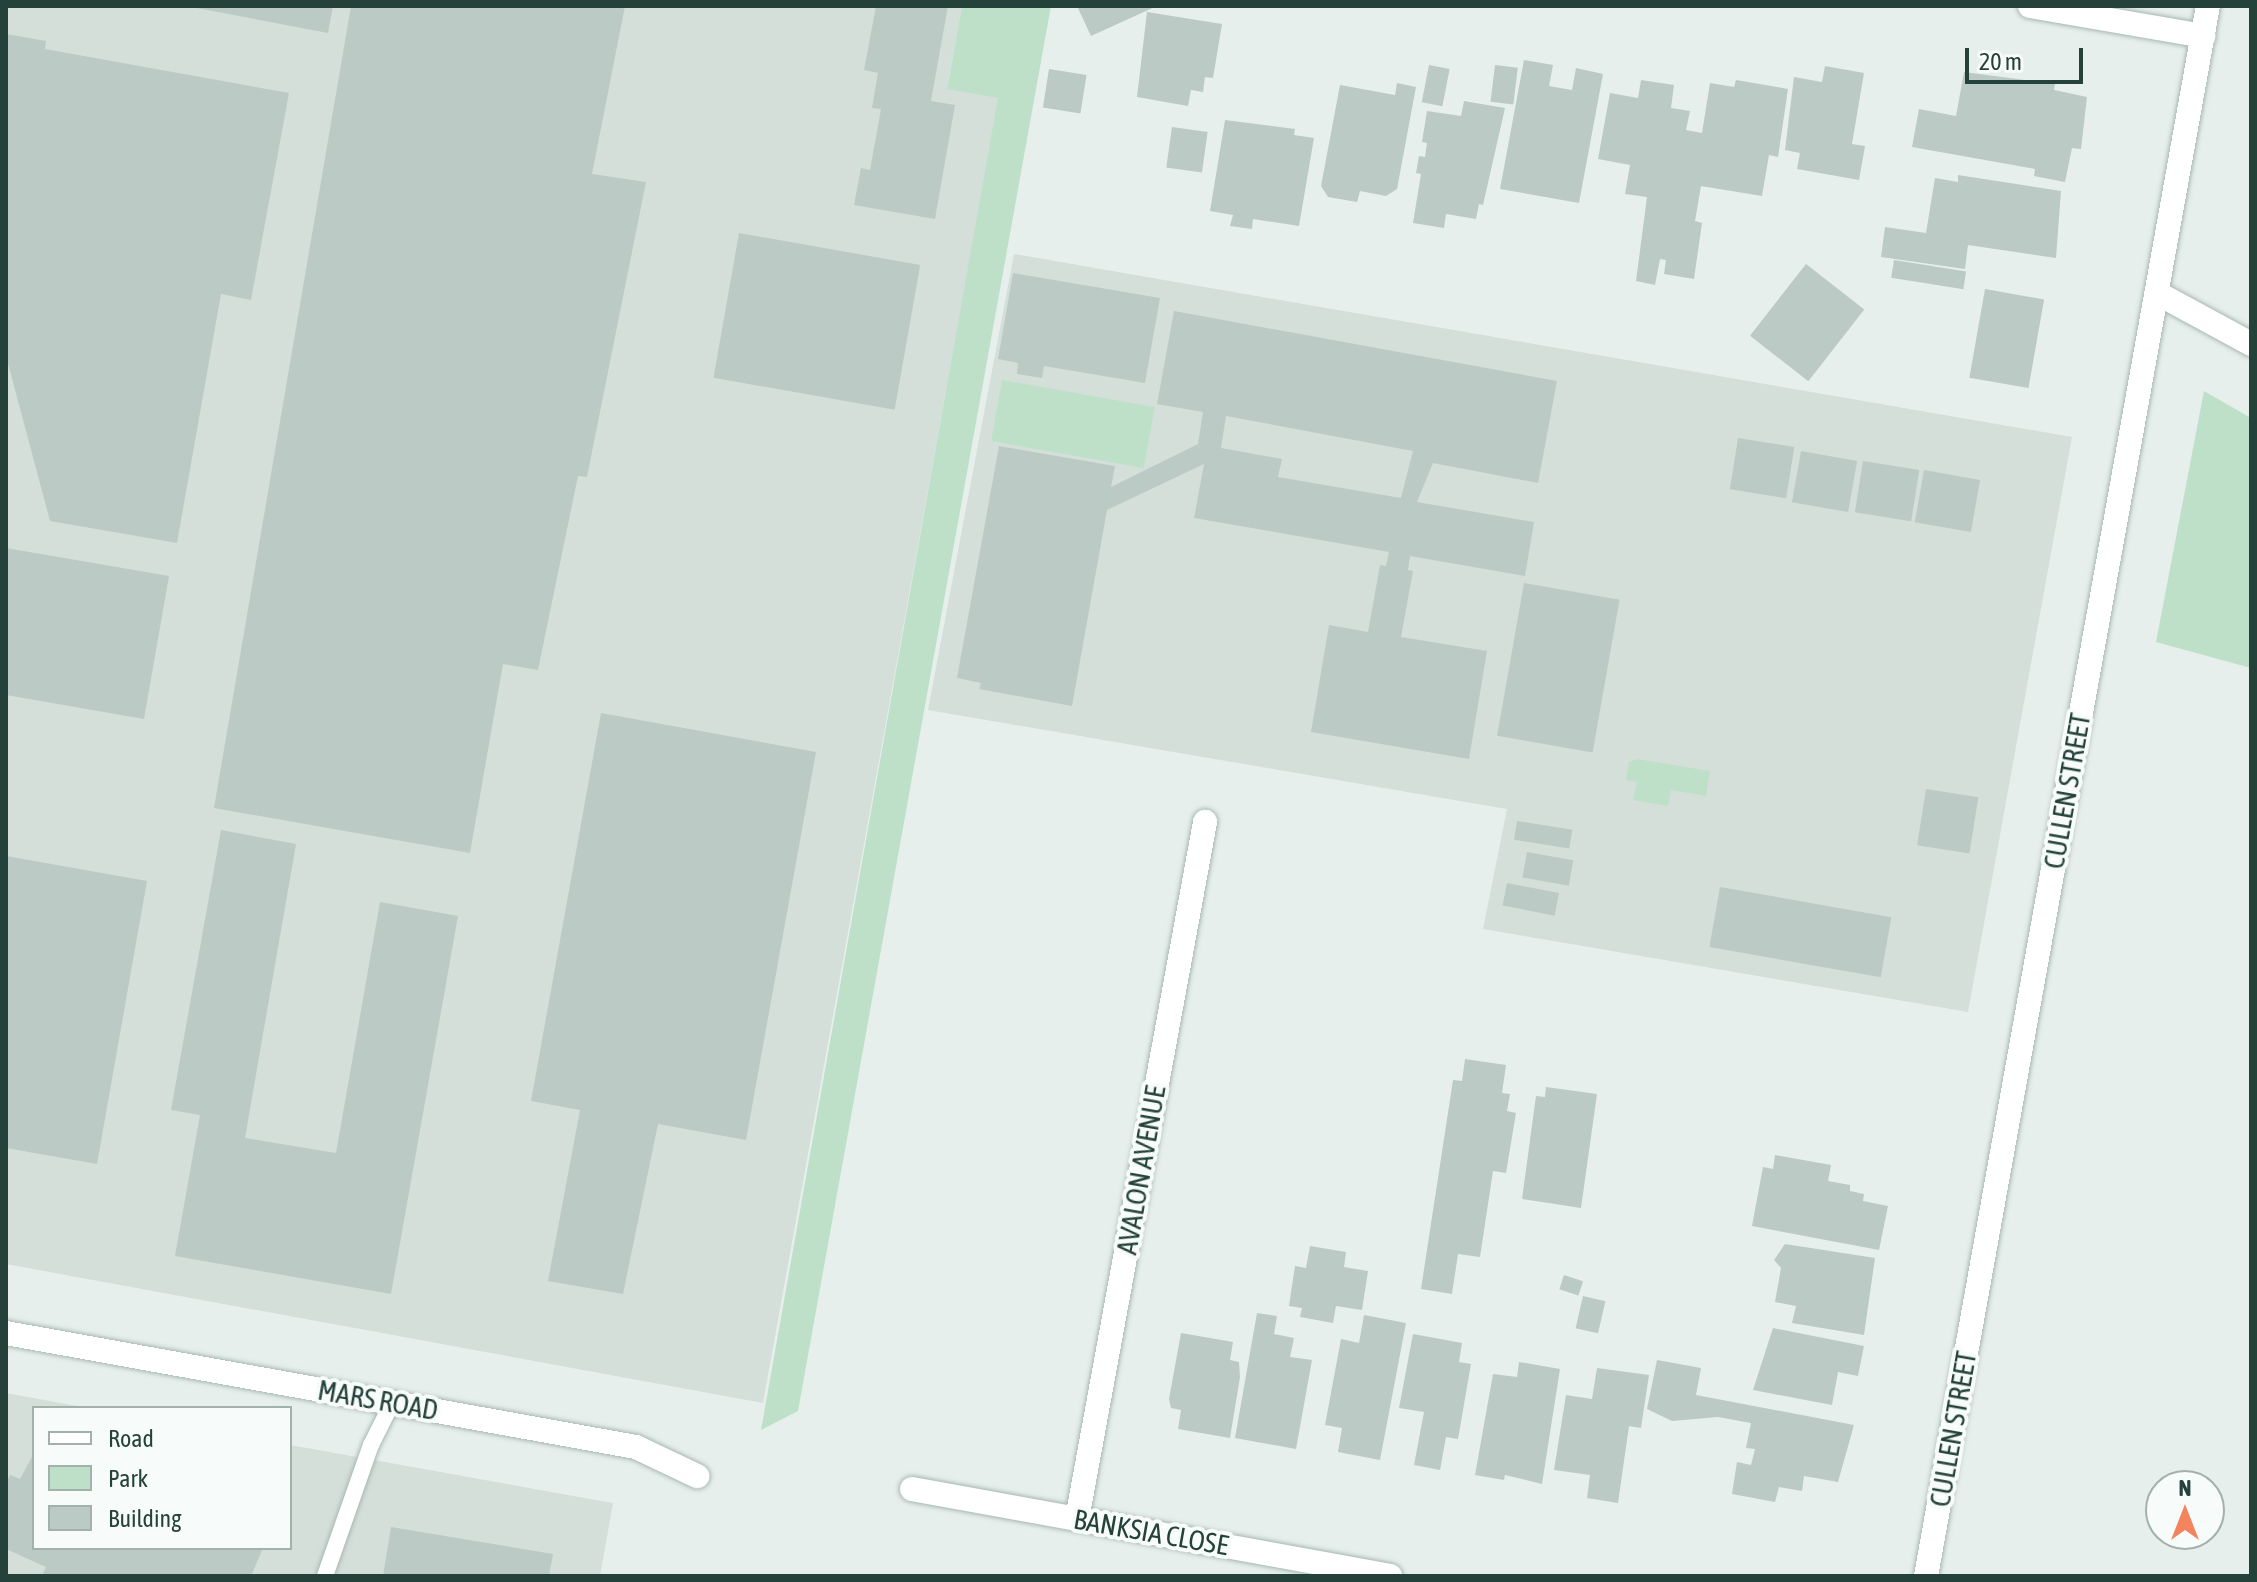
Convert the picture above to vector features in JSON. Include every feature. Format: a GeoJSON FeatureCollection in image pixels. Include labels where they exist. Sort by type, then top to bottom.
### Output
{"type":"FeatureCollection","features":[{"type":"Feature","properties":{"kind":"street"},"geometry":{"type":"LineString","coordinates":[[2030,6],[2203,36]]}},
{"type":"Feature","properties":{"kind":"street","name":"CULLEN STREET"},"geometry":{"type":"LineString","coordinates":[[1926,1576],[2208,6]]}},
{"type":"Feature","properties":{"kind":"street"},"geometry":{"type":"LineString","coordinates":[[2157,293],[2251,344]]}},
{"type":"Feature","properties":{"kind":"street","name":"AVALON AVENUE"},"geometry":{"type":"LineString","coordinates":[[1077,1519],[1205,822]]}},
{"type":"Feature","properties":{"kind":"street","name":"MARS ROAD"},"geometry":{"type":"LineString","coordinates":[[6,1333],[636,1447],[697,1476]]}},
{"type":"Feature","properties":{"kind":"street","name":"BANKSIA CLOSE"},"geometry":{"type":"LineString","coordinates":[[912,1489],[1077,1519],[1300,1568],[1390,1576]]}},
{"type":"Feature","properties":{"kind":"lane"},"geometry":{"type":"LineString","coordinates":[[325,1576],[371,1445],[392,1403]]}},
{"type":"Feature","properties":{"kind":"shaded area"},"geometry":{"type":"Polygon","coordinates":[[[6,6],[962,6],[947,88],[999,97],[763,1403],[6,1264],[6,6]]]}},
{"type":"Feature","properties":{"kind":"shaded area"},"geometry":{"type":"Polygon","coordinates":[[[1014,254],[2072,437],[1968,1012],[1483,929],[1507,809],[928,710],[1014,254]]]}},
{"type":"Feature","properties":{"kind":"shaded area"},"geometry":{"type":"Polygon","coordinates":[[[6,1393],[77,1406],[32,1406],[32,1550],[292,1550],[292,1445],[613,1503],[600,1576],[6,1576],[6,1393]]]}},
{"type":"Feature","properties":{"kind":"green space"},"geometry":{"type":"Polygon","coordinates":[[[962,6],[1051,6],[798,1411],[761,1430],[998,98],[947,89],[962,6]]]}},
{"type":"Feature","properties":{"kind":"green space"},"geometry":{"type":"Polygon","coordinates":[[[1002,380],[1155,407],[1144,468],[991,441],[1002,380]]]}},
{"type":"Feature","properties":{"kind":"green space"},"geometry":{"type":"Polygon","coordinates":[[[2204,391],[2251,418],[2251,668],[2156,642],[2204,391]]]}},
{"type":"Feature","properties":{"kind":"green space"},"geometry":{"type":"Polygon","coordinates":[[[1637,759],[1710,771],[1706,796],[1671,790],[1668,806],[1633,800],[1637,782],[1626,780],[1629,762],[1637,759]]]}},
{"type":"Feature","properties":{"kind":"building"},"geometry":{"type":"Polygon","coordinates":[[[186,6],[333,6],[328,33],[186,6]]]}},
{"type":"Feature","properties":{"kind":"building"},"geometry":{"type":"Polygon","coordinates":[[[351,6],[625,6],[592,174],[646,182],[587,477],[578,476],[538,670],[503,664],[470,853],[214,808],[351,6]]]}},
{"type":"Feature","properties":{"kind":"building"},"geometry":{"type":"Polygon","coordinates":[[[876,6],[948,6],[931,101],[955,105],[935,219],[854,205],[861,168],[870,170],[881,109],[872,108],[878,73],[864,70],[876,6]]]}},
{"type":"Feature","properties":{"kind":"building"},"geometry":{"type":"Polygon","coordinates":[[[1077,6],[1157,6],[1091,36],[1077,6]]]}},
{"type":"Feature","properties":{"kind":"building"},"geometry":{"type":"Polygon","coordinates":[[[1147,12],[1222,24],[1213,78],[1205,77],[1203,92],[1191,90],[1188,106],[1137,97],[1147,12]]]}},
{"type":"Feature","properties":{"kind":"building"},"geometry":{"type":"Polygon","coordinates":[[[6,34],[46,41],[45,49],[289,93],[251,300],[221,294],[177,543],[50,521],[6,356],[6,34]]]}},
{"type":"Feature","properties":{"kind":"building"},"geometry":{"type":"Polygon","coordinates":[[[1524,60],[1553,65],[1549,86],[1572,90],[1576,68],[1603,74],[1579,203],[1500,189],[1524,60]]]}},
{"type":"Feature","properties":{"kind":"building"},"geometry":{"type":"Polygon","coordinates":[[[1429,65],[1450,69],[1442,106],[1422,102],[1429,65]]]}},
{"type":"Feature","properties":{"kind":"building"},"geometry":{"type":"Polygon","coordinates":[[[1495,65],[1518,68],[1513,105],[1490,102],[1495,65]]]}},
{"type":"Feature","properties":{"kind":"building"},"geometry":{"type":"Polygon","coordinates":[[[1825,66],[1864,73],[1852,144],[1865,146],[1859,180],[1797,169],[1800,153],[1785,150],[1794,77],[1822,82],[1825,66]]]}},
{"type":"Feature","properties":{"kind":"building"},"geometry":{"type":"Polygon","coordinates":[[[1049,69],[1087,75],[1080,113],[1043,108],[1049,69]]]}},
{"type":"Feature","properties":{"kind":"building"},"geometry":{"type":"Polygon","coordinates":[[[1964,72],[2055,84],[2054,90],[2087,97],[2081,149],[2072,148],[2065,182],[2034,176],[2035,169],[1912,147],[1919,109],[1956,116],[1964,72]]]}},
{"type":"Feature","properties":{"kind":"building"},"geometry":{"type":"Polygon","coordinates":[[[1641,80],[1674,85],[1671,108],[1690,111],[1686,130],[1702,133],[1710,83],[1734,87],[1736,80],[1788,89],[1778,157],[1769,155],[1762,196],[1701,186],[1695,221],[1702,223],[1694,279],[1664,274],[1666,260],[1660,259],[1655,285],[1636,281],[1647,197],[1625,194],[1630,165],[1598,159],[1610,93],[1638,98],[1641,80]]]}},
{"type":"Feature","properties":{"kind":"building"},"geometry":{"type":"Polygon","coordinates":[[[1397,83],[1416,87],[1397,189],[1386,196],[1360,191],[1357,202],[1328,197],[1321,186],[1340,85],[1395,95],[1397,83]]]}},
{"type":"Feature","properties":{"kind":"building"},"geometry":{"type":"Polygon","coordinates":[[[1464,101],[1505,108],[1483,205],[1479,204],[1476,219],[1446,214],[1444,228],[1413,223],[1421,174],[1416,173],[1419,156],[1425,157],[1427,143],[1422,142],[1427,111],[1461,116],[1464,101]]]}},
{"type":"Feature","properties":{"kind":"building"},"geometry":{"type":"Polygon","coordinates":[[[1225,120],[1295,129],[1294,135],[1314,138],[1299,226],[1253,219],[1252,229],[1230,226],[1233,215],[1210,211],[1225,120]]]}},
{"type":"Feature","properties":{"kind":"building"},"geometry":{"type":"Polygon","coordinates":[[[1172,127],[1208,132],[1202,173],[1166,168],[1172,127]]]}},
{"type":"Feature","properties":{"kind":"building"},"geometry":{"type":"Polygon","coordinates":[[[1958,175],[2061,191],[2056,258],[1968,245],[1965,269],[1881,257],[1885,227],[1926,233],[1935,178],[1958,182],[1958,175]]]}},
{"type":"Feature","properties":{"kind":"building"},"geometry":{"type":"Polygon","coordinates":[[[739,233],[920,265],[895,410],[713,378],[739,233]]]}},
{"type":"Feature","properties":{"kind":"building"},"geometry":{"type":"Polygon","coordinates":[[[1894,260],[1966,271],[1963,289],[1891,278],[1894,260]]]}},
{"type":"Feature","properties":{"kind":"building"},"geometry":{"type":"Polygon","coordinates":[[[1806,264],[1864,310],[1808,381],[1750,336],[1806,264]]]}},
{"type":"Feature","properties":{"kind":"building"},"geometry":{"type":"Polygon","coordinates":[[[1013,273],[1160,298],[1145,383],[1044,366],[1042,378],[1017,374],[1018,363],[998,359],[1013,273]]]}},
{"type":"Feature","properties":{"kind":"building"},"geometry":{"type":"Polygon","coordinates":[[[1985,289],[2044,299],[2028,388],[1969,378],[1985,289]]]}},
{"type":"Feature","properties":{"kind":"building"},"geometry":{"type":"Polygon","coordinates":[[[1174,311],[1557,381],[1538,483],[1433,463],[1417,502],[1534,522],[1525,576],[1410,556],[1408,570],[1413,571],[1401,637],[1487,651],[1469,759],[1311,732],[1329,625],[1368,632],[1380,565],[1386,566],[1389,552],[1194,518],[1204,464],[1107,510],[1072,706],[979,689],[981,683],[957,678],[999,446],[1115,466],[1111,487],[1198,444],[1203,412],[1157,404],[1174,311]],[[1226,416],[1221,448],[1282,459],[1278,477],[1401,498],[1413,451],[1226,416]]]}},
{"type":"Feature","properties":{"kind":"building"},"geometry":{"type":"Polygon","coordinates":[[[1738,438],[1794,447],[1786,498],[1730,489],[1738,438]]]}},
{"type":"Feature","properties":{"kind":"building"},"geometry":{"type":"Polygon","coordinates":[[[1801,451],[1857,461],[1848,512],[1792,502],[1801,451]]]}},
{"type":"Feature","properties":{"kind":"building"},"geometry":{"type":"Polygon","coordinates":[[[1863,461],[1919,470],[1911,521],[1855,512],[1863,461]]]}},
{"type":"Feature","properties":{"kind":"building"},"geometry":{"type":"Polygon","coordinates":[[[1924,470],[1980,480],[1971,532],[1915,522],[1924,470]]]}},
{"type":"Feature","properties":{"kind":"building"},"geometry":{"type":"Polygon","coordinates":[[[6,548],[169,576],[144,719],[6,695],[6,548]]]}},
{"type":"Feature","properties":{"kind":"building"},"geometry":{"type":"Polygon","coordinates":[[[1524,583],[1620,600],[1593,752],[1497,736],[1524,583]]]}},
{"type":"Feature","properties":{"kind":"building"},"geometry":{"type":"Polygon","coordinates":[[[601,713],[816,752],[746,1140],[658,1124],[623,1294],[548,1281],[580,1110],[531,1101],[601,713]]]}},
{"type":"Feature","properties":{"kind":"building"},"geometry":{"type":"Polygon","coordinates":[[[1926,789],[1978,797],[1969,854],[1917,845],[1926,789]]]}},
{"type":"Feature","properties":{"kind":"building"},"geometry":{"type":"Polygon","coordinates":[[[1517,821],[1572,830],[1569,849],[1514,840],[1517,821]]]}},
{"type":"Feature","properties":{"kind":"building"},"geometry":{"type":"Polygon","coordinates":[[[221,830],[296,844],[245,1138],[336,1153],[380,902],[458,916],[391,1294],[175,1256],[200,1115],[171,1110],[221,830]]]}},
{"type":"Feature","properties":{"kind":"building"},"geometry":{"type":"Polygon","coordinates":[[[1527,852],[1573,860],[1569,886],[1522,878],[1527,852]]]}},
{"type":"Feature","properties":{"kind":"building"},"geometry":{"type":"Polygon","coordinates":[[[6,856],[147,881],[97,1164],[6,1148],[6,856]]]}},
{"type":"Feature","properties":{"kind":"building"},"geometry":{"type":"Polygon","coordinates":[[[1507,883],[1559,893],[1555,916],[1503,906],[1507,883]]]}},
{"type":"Feature","properties":{"kind":"building"},"geometry":{"type":"Polygon","coordinates":[[[1720,887],[1891,917],[1881,977],[1709,947],[1720,887]]]}},
{"type":"Feature","properties":{"kind":"building"},"geometry":{"type":"Polygon","coordinates":[[[1465,1059],[1506,1065],[1502,1093],[1510,1094],[1507,1111],[1516,1113],[1506,1173],[1493,1171],[1480,1257],[1458,1254],[1452,1294],[1421,1289],[1453,1080],[1462,1081],[1465,1059]]]}},
{"type":"Feature","properties":{"kind":"building"},"geometry":{"type":"Polygon","coordinates":[[[1546,1087],[1597,1094],[1581,1208],[1522,1199],[1536,1096],[1545,1097],[1546,1087]]]}},
{"type":"Feature","properties":{"kind":"building"},"geometry":{"type":"Polygon","coordinates":[[[1775,1155],[1831,1165],[1828,1181],[1850,1185],[1850,1191],[1864,1194],[1863,1201],[1888,1206],[1879,1250],[1752,1226],[1763,1167],[1773,1169],[1775,1155]]]}},
{"type":"Feature","properties":{"kind":"building"},"geometry":{"type":"Polygon","coordinates":[[[1785,1244],[1875,1258],[1864,1335],[1792,1323],[1796,1306],[1775,1302],[1781,1268],[1774,1260],[1785,1244]]]}},
{"type":"Feature","properties":{"kind":"building"},"geometry":{"type":"Polygon","coordinates":[[[1310,1246],[1346,1252],[1344,1267],[1368,1271],[1362,1310],[1336,1306],[1333,1323],[1300,1317],[1302,1308],[1289,1306],[1295,1266],[1306,1268],[1310,1246]]]}},
{"type":"Feature","properties":{"kind":"building"},"geometry":{"type":"Polygon","coordinates":[[[1564,1275],[1583,1281],[1578,1295],[1559,1289],[1564,1275]]]}},
{"type":"Feature","properties":{"kind":"building"},"geometry":{"type":"Polygon","coordinates":[[[1583,1296],[1605,1301],[1598,1333],[1576,1328],[1583,1296]]]}},
{"type":"Feature","properties":{"kind":"building"},"geometry":{"type":"Polygon","coordinates":[[[1257,1313],[1277,1316],[1274,1334],[1294,1338],[1290,1357],[1312,1360],[1296,1449],[1235,1438],[1257,1313]]]}},
{"type":"Feature","properties":{"kind":"building"},"geometry":{"type":"Polygon","coordinates":[[[1364,1315],[1406,1323],[1380,1460],[1338,1452],[1342,1428],[1325,1425],[1341,1339],[1359,1343],[1364,1315]]]}},
{"type":"Feature","properties":{"kind":"building"},"geometry":{"type":"Polygon","coordinates":[[[1773,1328],[1864,1346],[1858,1376],[1838,1372],[1832,1405],[1753,1390],[1773,1328]]]}},
{"type":"Feature","properties":{"kind":"building"},"geometry":{"type":"Polygon","coordinates":[[[1181,1333],[1233,1342],[1230,1360],[1239,1362],[1240,1377],[1230,1438],[1178,1429],[1181,1410],[1171,1408],[1169,1399],[1181,1333]]]}},
{"type":"Feature","properties":{"kind":"building"},"geometry":{"type":"Polygon","coordinates":[[[1413,1334],[1462,1343],[1459,1362],[1471,1364],[1458,1439],[1446,1437],[1440,1470],[1414,1465],[1424,1412],[1399,1408],[1413,1334]]]}},
{"type":"Feature","properties":{"kind":"building"},"geometry":{"type":"Polygon","coordinates":[[[1657,1360],[1701,1368],[1696,1395],[1854,1425],[1838,1482],[1804,1476],[1802,1491],[1779,1487],[1775,1502],[1732,1494],[1737,1462],[1751,1465],[1755,1449],[1746,1448],[1751,1423],[1718,1417],[1672,1421],[1647,1409],[1657,1360]]]}},
{"type":"Feature","properties":{"kind":"building"},"geometry":{"type":"Polygon","coordinates":[[[1519,1362],[1560,1369],[1542,1484],[1505,1475],[1504,1480],[1475,1475],[1493,1374],[1517,1377],[1519,1362]]]}},
{"type":"Feature","properties":{"kind":"building"},"geometry":{"type":"Polygon","coordinates":[[[1597,1368],[1649,1375],[1641,1428],[1629,1426],[1618,1503],[1587,1498],[1590,1475],[1554,1470],[1566,1395],[1592,1399],[1597,1368]]]}},
{"type":"Feature","properties":{"kind":"building"},"geometry":{"type":"Polygon","coordinates":[[[32,1457],[32,1550],[262,1550],[251,1576],[42,1576],[46,1567],[6,1549],[6,1484],[10,1475],[20,1479],[32,1457]]]}},
{"type":"Feature","properties":{"kind":"building"},"geometry":{"type":"Polygon","coordinates":[[[391,1527],[553,1554],[549,1576],[383,1576],[391,1527]]]}}]}
